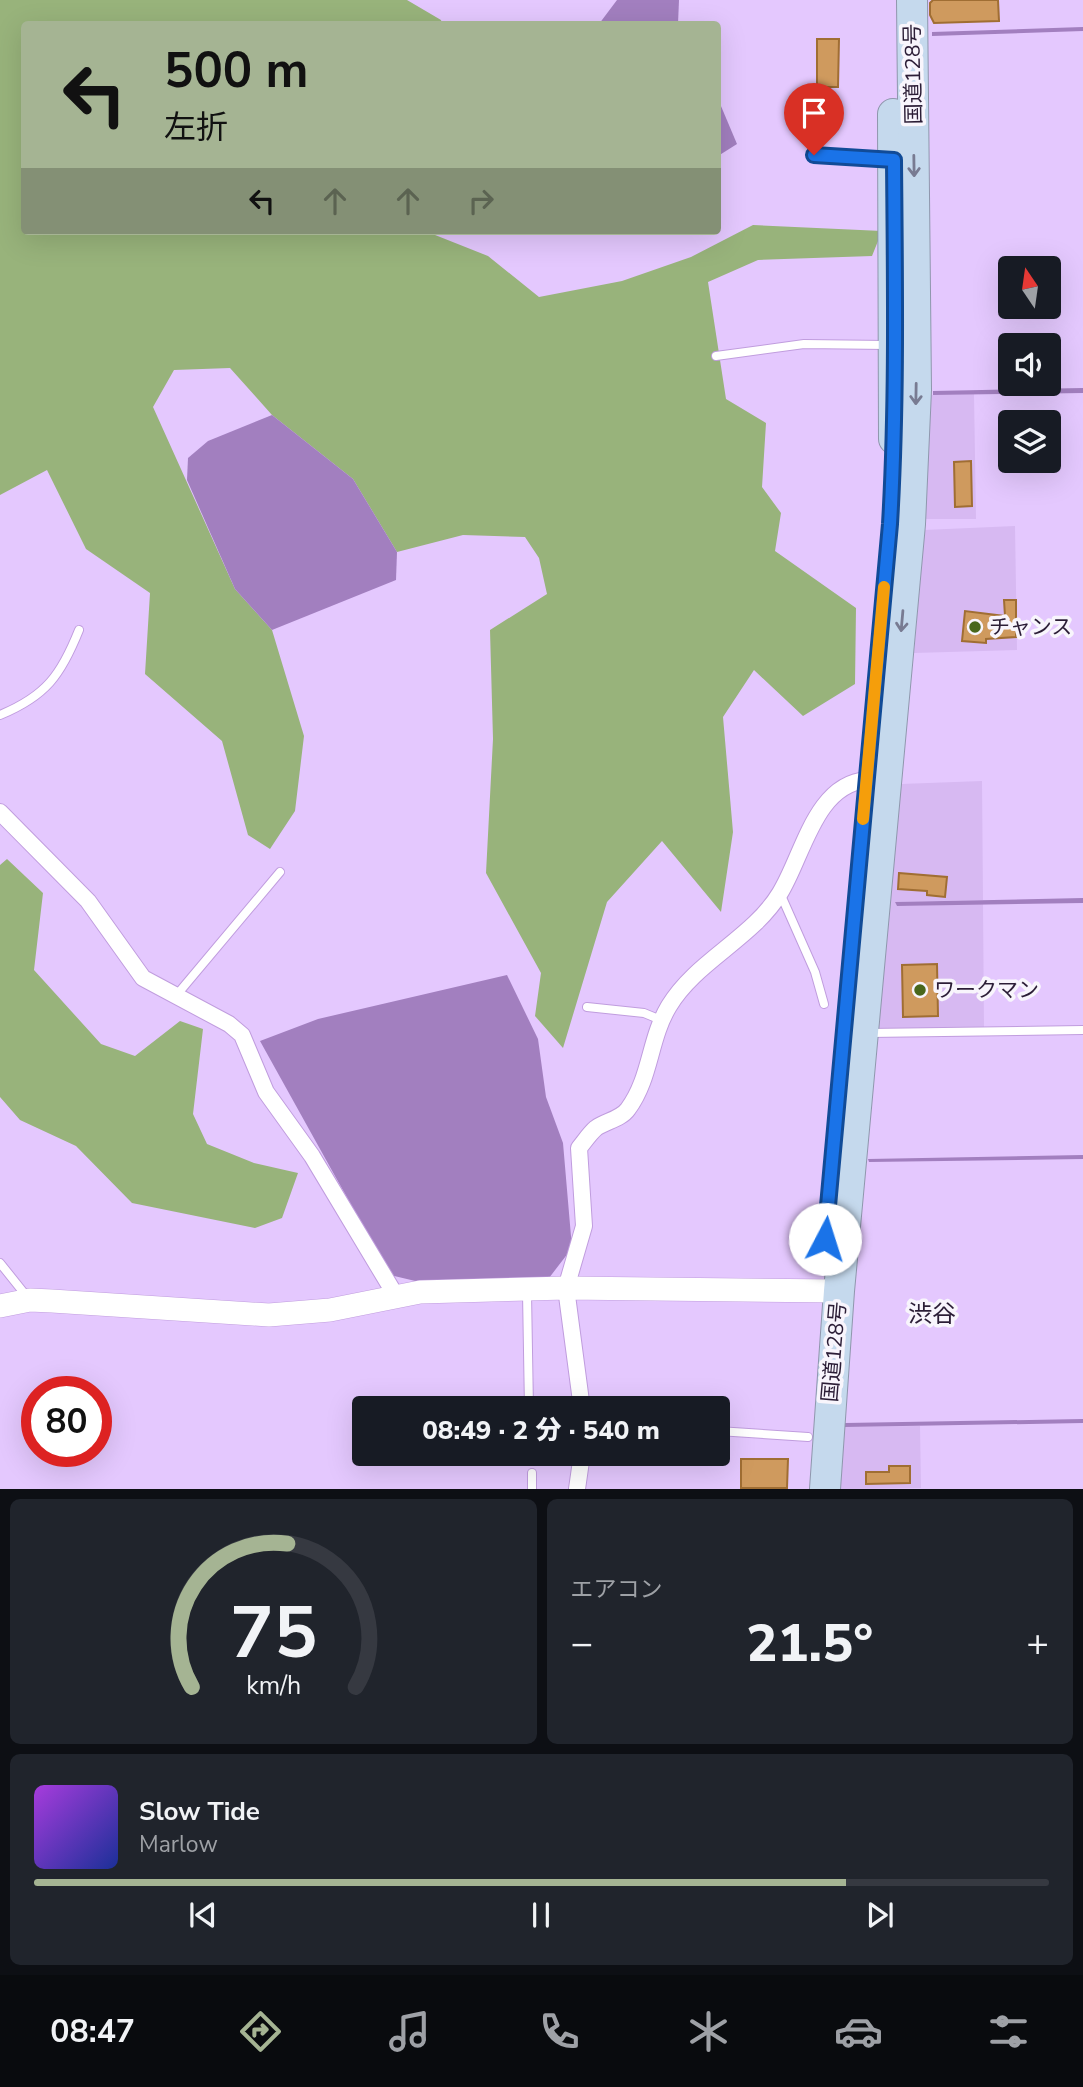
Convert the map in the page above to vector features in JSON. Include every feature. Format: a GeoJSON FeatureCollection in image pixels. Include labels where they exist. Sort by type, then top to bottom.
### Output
{"type":"FeatureCollection","features":[{"type":"Feature","properties":{"kind":"highway","name":"国道128号"},"geometry":{"type":"LineString","coordinates":[[807,1489],[808,1437],[830,1291],[905,594],[915,434],[906,345],[894,160],[891,0]]}},
{"type":"Feature","properties":{"kind":"highway","name":"国道128号"},"geometry":{"type":"LineString","coordinates":[[825,1489],[830,1291],[867,780],[906,345],[912,0]]}},
{"type":"Feature","properties":{"kind":"street"},"geometry":{"type":"LineString","coordinates":[[580,1396],[566,1288],[584,1226],[579,1148],[595,1129],[626,1113],[643,1086],[661,1020],[679,991],[747,930],[780,893],[821,812],[841,788],[867,780]]}},
{"type":"Feature","properties":{"kind":"street"},"geometry":{"type":"LineString","coordinates":[[0,812],[88,901],[143,978],[229,1024],[242,1035],[267,1092],[312,1156],[396,1296]]}},
{"type":"Feature","properties":{"kind":"street"},"geometry":{"type":"LineString","coordinates":[[0,1306],[30,1300],[269,1315],[330,1310],[396,1296],[527,1289],[830,1291]]}},
{"type":"Feature","properties":{"kind":"street"},"geometry":{"type":"LineString","coordinates":[[578,1489],[581,1466]]}},
{"type":"Feature","properties":{"kind":"lane"},"geometry":{"type":"LineString","coordinates":[[814,155],[894,160]]}},
{"type":"Feature","properties":{"kind":"lane"},"geometry":{"type":"LineString","coordinates":[[716,356],[804,344],[906,345]]}},
{"type":"Feature","properties":{"kind":"lane"},"geometry":{"type":"LineString","coordinates":[[0,715],[23,706],[46,690],[66,662],[79,630]]}},
{"type":"Feature","properties":{"kind":"lane"},"geometry":{"type":"LineString","coordinates":[[175,997],[280,872]]}},
{"type":"Feature","properties":{"kind":"lane"},"geometry":{"type":"LineString","coordinates":[[780,893],[815,972],[824,1004]]}},
{"type":"Feature","properties":{"kind":"lane"},"geometry":{"type":"LineString","coordinates":[[587,1007],[644,1013],[661,1020]]}},
{"type":"Feature","properties":{"kind":"lane"},"geometry":{"type":"LineString","coordinates":[[858,1032],[1083,1030]]}},
{"type":"Feature","properties":{"kind":"lane"},"geometry":{"type":"LineString","coordinates":[[0,1263],[30,1300]]}},
{"type":"Feature","properties":{"kind":"lane"},"geometry":{"type":"LineString","coordinates":[[527,1289],[528,1396]]}},
{"type":"Feature","properties":{"kind":"lane"},"geometry":{"type":"LineString","coordinates":[[730,1432],[808,1437]]}},
{"type":"Feature","properties":{"kind":"lane"},"geometry":{"type":"LineString","coordinates":[[532,1489],[533,1473]]}},
{"type":"Feature","properties":{"kind":"shaded area"},"geometry":{"type":"Polygon","coordinates":[[[617,0],[679,0],[678,21],[601,21],[617,0]]]}},
{"type":"Feature","properties":{"kind":"shaded area"},"geometry":{"type":"Polygon","coordinates":[[[1083,27],[1083,31],[932,36],[932,32],[1083,27]]]}},
{"type":"Feature","properties":{"kind":"shaded area"},"geometry":{"type":"Polygon","coordinates":[[[721,106],[737,144],[721,154],[721,106]]]}},
{"type":"Feature","properties":{"kind":"shaded area"},"geometry":{"type":"Polygon","coordinates":[[[1061,388],[1083,388],[1083,393],[1061,393],[1061,388]]]}},
{"type":"Feature","properties":{"kind":"shaded area"},"geometry":{"type":"Polygon","coordinates":[[[998,390],[998,394],[933,395],[933,391],[998,390]]]}},
{"type":"Feature","properties":{"kind":"shaded area"},"geometry":{"type":"Polygon","coordinates":[[[974,394],[976,519],[925,519],[930,395],[974,394]]]}},
{"type":"Feature","properties":{"kind":"shaded area"},"geometry":{"type":"Polygon","coordinates":[[[272,415],[353,479],[397,552],[396,580],[272,630],[235,589],[187,480],[188,458],[208,441],[272,415]]]}},
{"type":"Feature","properties":{"kind":"shaded area"},"geometry":{"type":"Polygon","coordinates":[[[1015,526],[1017,650],[914,653],[924,530],[1015,526]]]}},
{"type":"Feature","properties":{"kind":"shaded area"},"geometry":{"type":"Polygon","coordinates":[[[982,781],[983,900],[895,902],[897,906],[983,904],[984,1028],[878,1028],[901,784],[982,781]]]}},
{"type":"Feature","properties":{"kind":"shaded area"},"geometry":{"type":"Polygon","coordinates":[[[1083,898],[1083,903],[897,906],[895,902],[1083,898]]]}},
{"type":"Feature","properties":{"kind":"shaded area"},"geometry":{"type":"Polygon","coordinates":[[[507,975],[538,1039],[546,1097],[563,1143],[572,1248],[549,1278],[428,1284],[390,1275],[260,1041],[318,1019],[507,975]]]}},
{"type":"Feature","properties":{"kind":"shaded area"},"geometry":{"type":"Polygon","coordinates":[[[1083,1155],[1083,1159],[869,1162],[868,1159],[1083,1155]]]}},
{"type":"Feature","properties":{"kind":"shaded area"},"geometry":{"type":"Polygon","coordinates":[[[1083,1419],[1083,1423],[845,1427],[845,1423],[1083,1419]]]}},
{"type":"Feature","properties":{"kind":"shaded area"},"geometry":{"type":"Polygon","coordinates":[[[920,1426],[921,1488],[841,1489],[842,1427],[920,1426]]]}},
{"type":"Feature","properties":{"kind":"green space"},"geometry":{"type":"Polygon","coordinates":[[[0,0],[407,0],[441,21],[21,21],[21,235],[435,235],[488,256],[539,297],[622,281],[691,257],[753,225],[882,231],[872,256],[758,260],[708,282],[726,399],[766,423],[762,487],[781,513],[775,551],[856,608],[855,684],[803,716],[754,670],[723,717],[733,832],[721,912],[662,841],[607,902],[563,1048],[535,1016],[541,973],[486,873],[493,739],[490,630],[547,594],[539,558],[525,537],[463,535],[397,552],[353,479],[272,415],[230,368],[174,370],[153,407],[235,589],[272,630],[304,736],[295,811],[270,849],[248,835],[222,741],[145,674],[150,593],[86,549],[47,470],[0,495],[0,0]]]}},
{"type":"Feature","properties":{"kind":"green space"},"geometry":{"type":"Polygon","coordinates":[[[7,859],[43,893],[34,970],[101,1044],[135,1056],[180,1021],[203,1029],[193,1114],[207,1144],[254,1163],[298,1173],[282,1218],[255,1228],[132,1203],[76,1146],[20,1120],[0,1097],[0,865],[7,859]]]}},
{"type":"Feature","properties":{"kind":"building"},"geometry":{"type":"Polygon","coordinates":[[[933,0],[998,0],[999,21],[934,23],[930,15],[930,3],[933,0]]]}},
{"type":"Feature","properties":{"kind":"building"},"geometry":{"type":"Polygon","coordinates":[[[817,39],[839,39],[838,87],[817,87],[817,39]]]}},
{"type":"Feature","properties":{"kind":"building"},"geometry":{"type":"Polygon","coordinates":[[[971,461],[972,506],[955,507],[954,462],[971,461]]]}},
{"type":"Feature","properties":{"kind":"building"},"geometry":{"type":"Polygon","coordinates":[[[1004,600],[1016,600],[1016,637],[986,639],[986,643],[962,641],[965,611],[1005,616],[1004,600]]]}},
{"type":"Feature","properties":{"kind":"building"},"geometry":{"type":"Polygon","coordinates":[[[899,873],[947,877],[945,897],[927,895],[927,891],[898,889],[899,873]]]}},
{"type":"Feature","properties":{"kind":"building","name":"ワークマン"},"geometry":{"type":"Polygon","coordinates":[[[937,964],[938,1016],[903,1017],[902,965],[937,964]]]}},
{"type":"Feature","properties":{"kind":"building"},"geometry":{"type":"Polygon","coordinates":[[[741,1459],[788,1459],[787,1488],[741,1488],[741,1459]]]}},
{"type":"Feature","properties":{"kind":"building"},"geometry":{"type":"Polygon","coordinates":[[[889,1466],[910,1466],[910,1483],[866,1484],[866,1472],[889,1472],[889,1466]]]}},
{"type":"Feature","properties":{"kind":"slow traffic"},"geometry":{"type":"LineString","coordinates":[[863,819],[884,587]]}},
{"type":"Feature","properties":{"kind":"place","name":"チャンス"},"geometry":{"type":"Point","coordinates":[975,627]}},
{"type":"Feature","properties":{"kind":"place","name":"ワークマン"},"geometry":{"type":"Point","coordinates":[920,990]}},
{"type":"Feature","properties":{"kind":"district","name":"渋谷"},"geometry":{"type":"Point","coordinates":[932,1314]}},
{"type":"Feature","properties":{"kind":"route"},"geometry":{"type":"LineString","coordinates":[[814,155],[894,160],[895,431],[890,524],[825,1239]]}}]}
